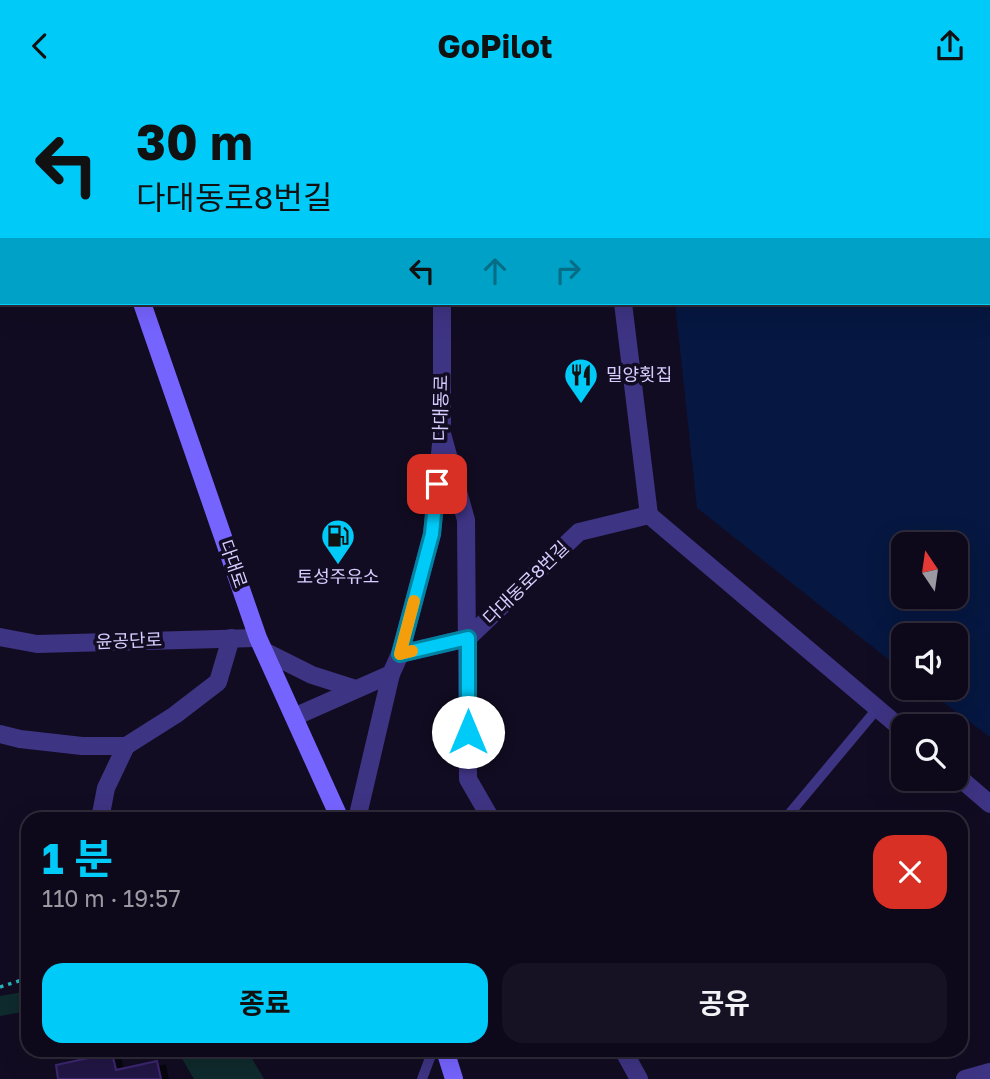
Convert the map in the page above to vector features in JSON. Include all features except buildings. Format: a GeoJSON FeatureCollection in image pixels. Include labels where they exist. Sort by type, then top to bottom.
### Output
{"type":"FeatureCollection","features":[{"type":"Feature","properties":{"kind":"main road","name":"다대로"},"geometry":{"type":"LineString","coordinates":[[143,305],[261,644],[337,812]]}},
{"type":"Feature","properties":{"kind":"main road"},"geometry":{"type":"LineString","coordinates":[[447,1057],[454,1079]]}},
{"type":"Feature","properties":{"kind":"street","name":"다대동로"},"geometry":{"type":"LineString","coordinates":[[359,812],[391,674],[400,654],[432,534],[442,434],[442,305]]}},
{"type":"Feature","properties":{"kind":"street"},"geometry":{"type":"LineString","coordinates":[[623,305],[649,515],[891,720]]}},
{"type":"Feature","properties":{"kind":"street"},"geometry":{"type":"LineString","coordinates":[[442,434],[466,520],[468,779],[487,812]]}},
{"type":"Feature","properties":{"kind":"street","name":"다대동로8번길"},"geometry":{"type":"LineString","coordinates":[[400,654],[468,638],[579,532],[649,515]]}},
{"type":"Feature","properties":{"kind":"street","name":"윤공단로"},"geometry":{"type":"LineString","coordinates":[[0,637],[37,644],[231,638],[261,644]]}},
{"type":"Feature","properties":{"kind":"street"},"geometry":{"type":"LineString","coordinates":[[101,812],[106,788],[126,746],[175,715],[218,682],[231,638]]}},
{"type":"Feature","properties":{"kind":"street"},"geometry":{"type":"LineString","coordinates":[[261,644],[312,675],[356,689]]}},
{"type":"Feature","properties":{"kind":"street"},"geometry":{"type":"LineString","coordinates":[[294,717],[391,674]]}},
{"type":"Feature","properties":{"kind":"street"},"geometry":{"type":"LineString","coordinates":[[0,734],[82,746],[126,746]]}},
{"type":"Feature","properties":{"kind":"street"},"geometry":{"type":"LineString","coordinates":[[968,785],[990,804]]}},
{"type":"Feature","properties":{"kind":"street"},"geometry":{"type":"LineString","coordinates":[[627,1057],[639,1079]]}},
{"type":"Feature","properties":{"kind":"street"},"geometry":{"type":"LineString","coordinates":[[965,1079],[990,1072]]}},
{"type":"Feature","properties":{"kind":"lane"},"geometry":{"type":"LineString","coordinates":[[791,812],[877,709]]}},
{"type":"Feature","properties":{"kind":"lane"},"geometry":{"type":"LineString","coordinates":[[422,1079],[430,1057]]}},
{"type":"Feature","properties":{"kind":"path"},"geometry":{"type":"LineString","coordinates":[[0,987],[21,980]]}},
{"type":"Feature","properties":{"kind":"green space"},"geometry":{"type":"Polygon","coordinates":[[[21,992],[21,1012],[0,1016],[0,996],[21,992]]]}},
{"type":"Feature","properties":{"kind":"green space"},"geometry":{"type":"Polygon","coordinates":[[[181,1057],[251,1057],[264,1079],[194,1079],[181,1057]]]}},
{"type":"Feature","properties":{"kind":"water"},"geometry":{"type":"Polygon","coordinates":[[[675,305],[990,305],[990,737],[968,721],[968,714],[959,714],[940,700],[968,700],[968,623],[891,623],[891,662],[697,508],[675,305]]]}},
{"type":"Feature","properties":{"kind":"slow traffic"},"geometry":{"type":"LineString","coordinates":[[412,651],[400,654],[414,601]]}},
{"type":"Feature","properties":{"kind":"place","name":"밀양횟집"},"geometry":{"type":"Point","coordinates":[581,405]}},
{"type":"Feature","properties":{"kind":"place","name":"토성주유소"},"geometry":{"type":"Point","coordinates":[338,566]}},
{"type":"Feature","properties":{"kind":"route"},"geometry":{"type":"LineString","coordinates":[[437,484],[432,534],[400,654],[468,638],[468,732]]}}]}
